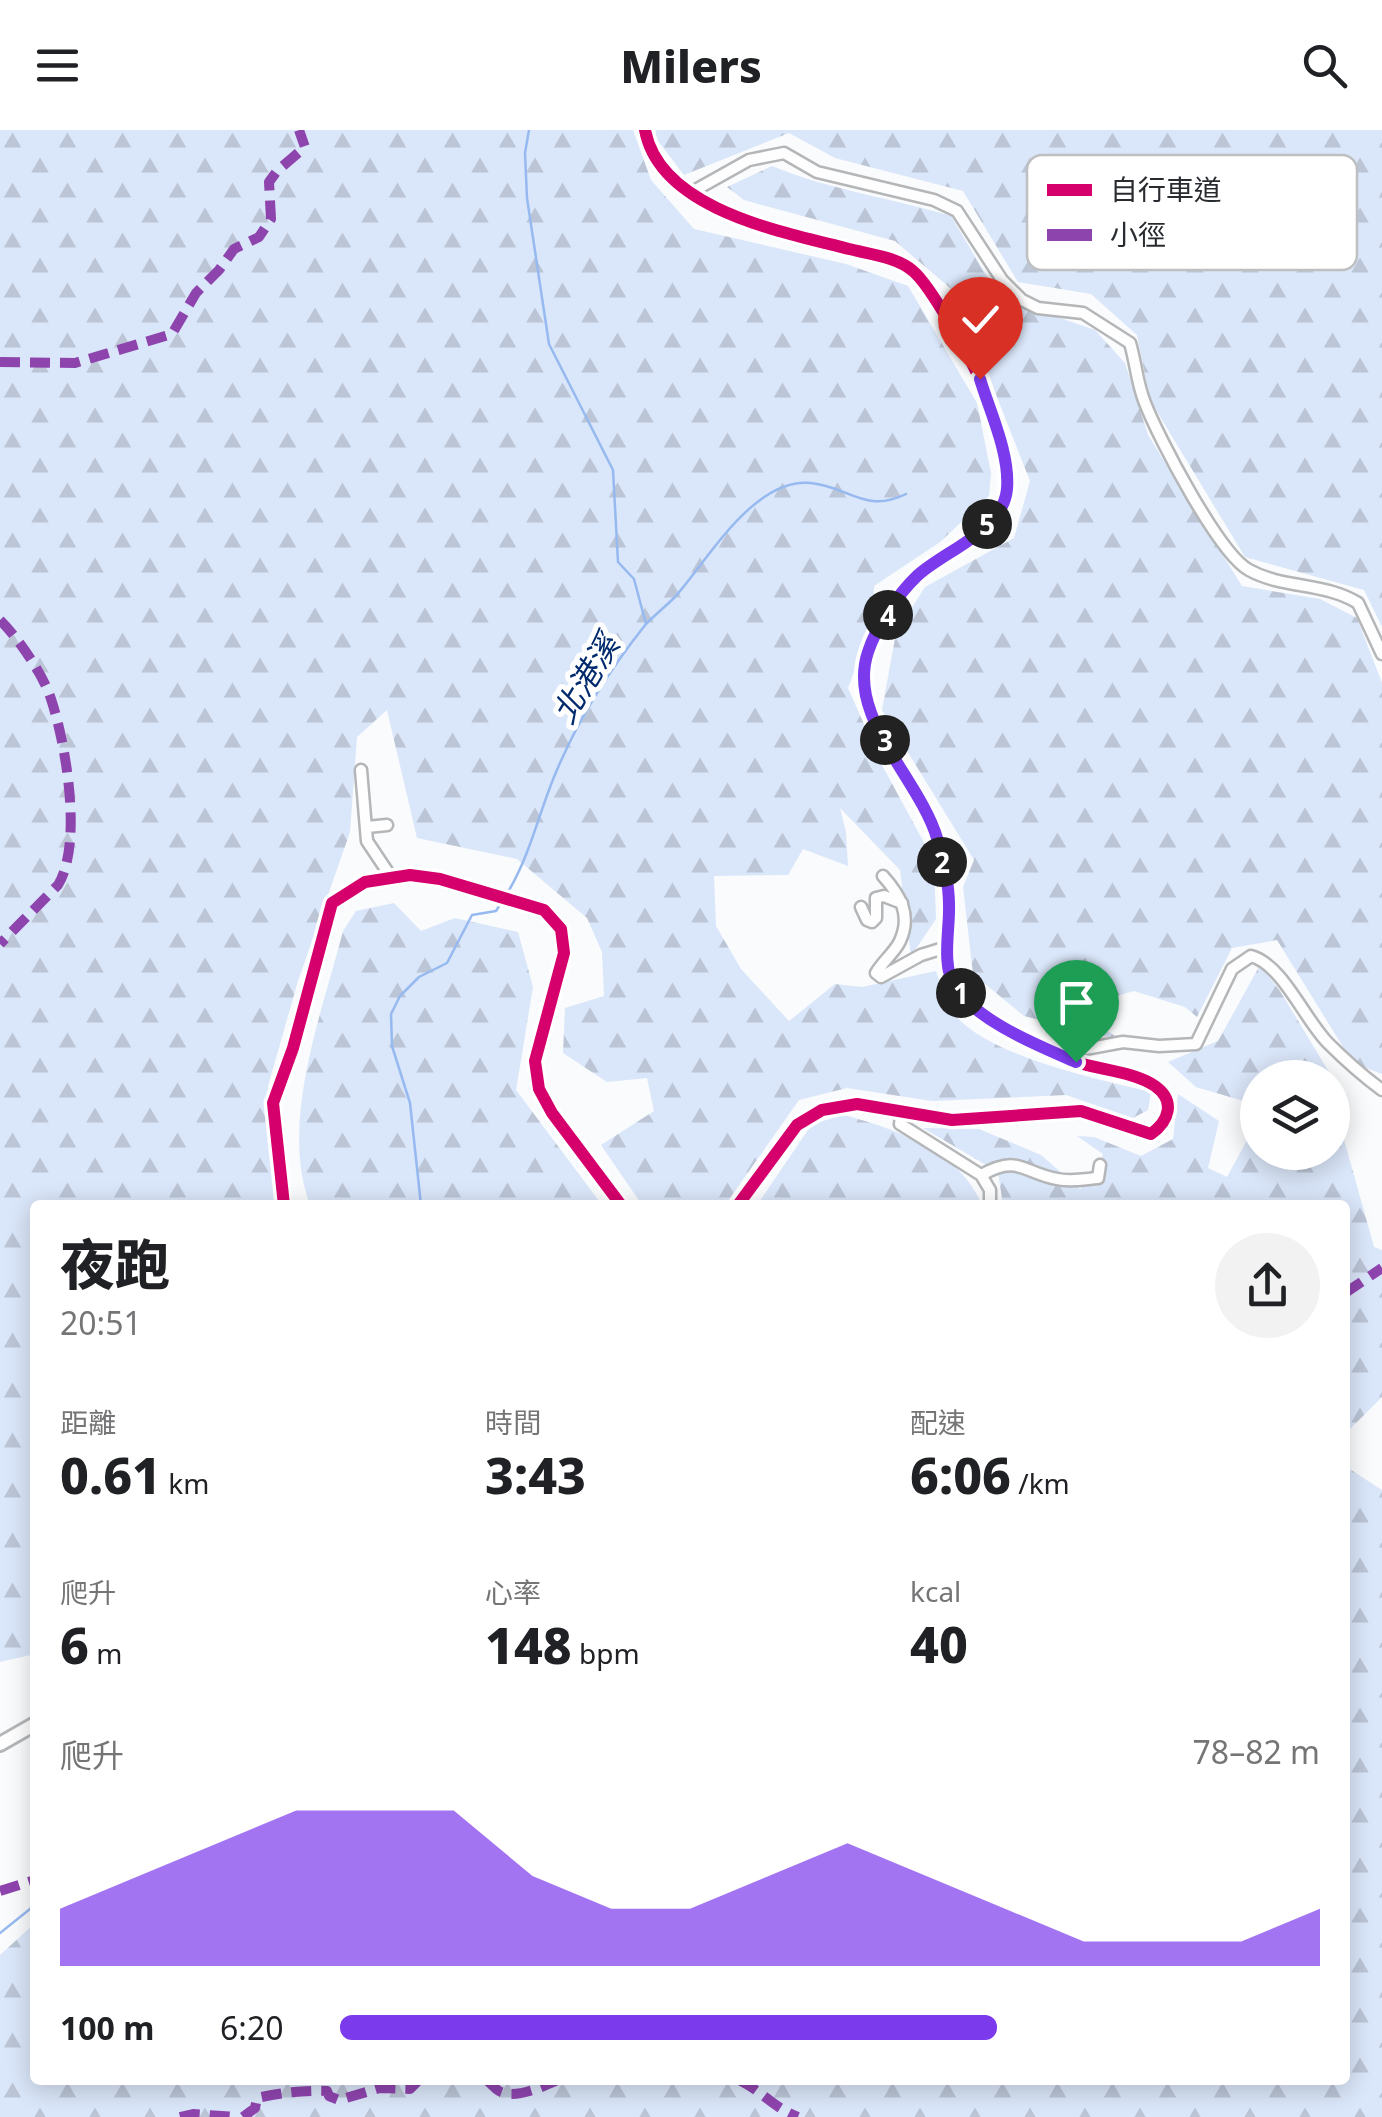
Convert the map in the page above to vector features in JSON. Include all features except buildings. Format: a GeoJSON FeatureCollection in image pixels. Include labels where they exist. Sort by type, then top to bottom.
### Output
{"type":"FeatureCollection","features":[{"type":"Feature","properties":{"kind":"street"},"geometry":{"type":"LineString","coordinates":[[645,130],[654,158],[667,176],[690,193],[736,216],[888,258],[913,271],[934,298],[980,379],[1005,466],[1007,490],[1000,511],[982,529],[916,576],[893,606],[868,651],[863,680],[867,706],[926,806],[938,840],[950,902],[947,947],[954,985],[1005,1028],[1057,1054],[1153,1084],[1166,1097],[1169,1112],[1151,1134],[1081,1111],[952,1120],[856,1104],[822,1110],[797,1125],[742,1200]]}},
{"type":"Feature","properties":{"kind":"street"},"geometry":{"type":"LineString","coordinates":[[690,193],[749,160],[784,153],[817,172],[934,200],[957,212],[1002,280],[1022,300],[1038,308],[1084,313],[1130,343],[1146,408],[1237,563],[1264,576],[1328,589],[1358,602],[1382,654]]}},
{"type":"Feature","properties":{"kind":"street"},"geometry":{"type":"LineString","coordinates":[[361,770],[366,841],[391,877]]}},
{"type":"Feature","properties":{"kind":"street"},"geometry":{"type":"LineString","coordinates":[[367,827],[386,824]]}},
{"type":"Feature","properties":{"kind":"street"},"geometry":{"type":"LineString","coordinates":[[283,1200],[272,1103],[293,1048],[332,904],[366,882],[410,875],[440,879],[544,910],[561,929],[564,953],[535,1061],[539,1089],[618,1200]]}},
{"type":"Feature","properties":{"kind":"street"},"geometry":{"type":"LineString","coordinates":[[883,876],[898,893],[906,915],[900,942],[876,973],[891,973],[921,955],[947,947]]}},
{"type":"Feature","properties":{"kind":"street"},"geometry":{"type":"LineString","coordinates":[[861,907],[872,922],[876,918],[876,898],[884,896],[902,903]]}},
{"type":"Feature","properties":{"kind":"street"},"geometry":{"type":"LineString","coordinates":[[1057,1054],[1123,1042],[1159,1046],[1196,1044],[1232,969],[1251,956],[1275,970],[1326,1041],[1382,1090]]}},
{"type":"Feature","properties":{"kind":"street"},"geometry":{"type":"LineString","coordinates":[[902,1110],[900,1124],[982,1176],[990,1190],[990,1200]]}},
{"type":"Feature","properties":{"kind":"street"},"geometry":{"type":"LineString","coordinates":[[982,1176],[1010,1163],[1072,1181],[1098,1178],[1100,1165]]}},
{"type":"Feature","properties":{"kind":"street"},"geometry":{"type":"LineString","coordinates":[[0,1744],[30,1727]]}},
{"type":"Feature","properties":{"kind":"green space"},"geometry":{"type":"Polygon","coordinates":[[[0,130],[633,130],[651,180],[694,229],[846,264],[908,286],[977,403],[991,473],[989,496],[940,542],[874,586],[873,621],[848,688],[883,767],[934,861],[936,919],[911,956],[900,870],[840,808],[848,866],[803,849],[788,875],[714,876],[716,926],[741,969],[789,1021],[835,984],[862,987],[936,971],[946,1000],[971,1030],[1046,1064],[1151,1092],[1148,1110],[1133,1118],[1066,1095],[932,1101],[847,1088],[799,1100],[729,1200],[639,1200],[601,1145],[654,1111],[647,1078],[607,1082],[563,1053],[565,1008],[604,996],[602,952],[587,918],[517,859],[417,838],[387,710],[357,737],[350,832],[298,981],[268,1086],[274,1200],[30,1200],[30,1655],[0,1662],[0,130]]]}},
{"type":"Feature","properties":{"kind":"green space"},"geometry":{"type":"Polygon","coordinates":[[[656,130],[1382,130],[1382,627],[1364,590],[1245,557],[1150,400],[1137,335],[1091,294],[1018,282],[963,191],[835,158],[789,133],[684,175],[655,137],[656,130]]]}},
{"type":"Feature","properties":{"kind":"green space"},"geometry":{"type":"Polygon","coordinates":[[[772,166],[951,216],[999,297],[1095,330],[1125,363],[1148,435],[1242,586],[1320,599],[1357,618],[1382,683],[1382,1074],[1353,1063],[1277,940],[1232,948],[1197,1017],[1185,1007],[1134,991],[1086,1005],[1087,1017],[1121,1040],[1024,1016],[973,974],[963,887],[974,860],[882,710],[896,633],[925,587],[1014,538],[1030,481],[956,293],[895,241],[744,200],[727,187],[772,166]]]}},
{"type":"Feature","properties":{"kind":"green space"},"geometry":{"type":"Polygon","coordinates":[[[394,903],[421,931],[455,918],[518,932],[533,987],[516,1090],[598,1200],[309,1200],[299,1139],[301,1104],[315,1032],[343,931],[356,911],[394,903]]]}},
{"type":"Feature","properties":{"kind":"green space"},"geometry":{"type":"Polygon","coordinates":[[[1260,965],[1322,1060],[1240,1060],[1240,1100],[1196,1087],[1168,1062],[1218,1041],[1260,965]]]}},
{"type":"Feature","properties":{"kind":"green space"},"geometry":{"type":"Polygon","coordinates":[[[1178,1094],[1219,1121],[1208,1168],[1227,1177],[1240,1153],[1240,1170],[1350,1170],[1350,1161],[1374,1247],[1382,1250],[1382,1397],[1350,1429],[1350,1200],[1002,1200],[998,1172],[923,1128],[979,1129],[1041,1155],[1080,1189],[1094,1177],[1103,1154],[1077,1136],[1094,1137],[1141,1156],[1173,1139],[1178,1094]]]}},
{"type":"Feature","properties":{"kind":"green space"},"geometry":{"type":"Polygon","coordinates":[[[844,1115],[905,1135],[942,1156],[972,1186],[979,1200],[760,1200],[812,1124],[844,1115]]]}},
{"type":"Feature","properties":{"kind":"green space"},"geometry":{"type":"Polygon","coordinates":[[[1350,1469],[1382,1490],[1382,2117],[0,2117],[0,1955],[30,1928],[30,2085],[1350,2085],[1350,1469]]]}},
{"type":"Feature","properties":{"kind":"waterway","name":"北港溪"},"geometry":{"type":"LineString","coordinates":[[508,892],[554,777],[583,717],[646,624],[634,579],[618,562],[613,470],[549,344],[527,198],[525,153],[529,130]]}},
{"type":"Feature","properties":{"kind":"waterway"},"geometry":{"type":"LineString","coordinates":[[647,623],[675,597],[734,524],[770,493],[790,485],[811,483],[868,500],[906,494]]}},
{"type":"Feature","properties":{"kind":"waterway","name":"北港溪"},"geometry":{"type":"LineString","coordinates":[[420,1200],[410,1103],[392,1046],[391,1014],[400,996],[419,977],[447,963],[472,915],[496,911],[501,903]]}},
{"type":"Feature","properties":{"kind":"waterway","name":"北港溪"},"geometry":{"type":"LineString","coordinates":[[0,1933],[30,1909]]}},
{"type":"Feature","properties":{"kind":"marked path"},"geometry":{"type":"LineString","coordinates":[[0,362],[75,363],[172,334],[196,293],[234,249],[259,237],[271,219],[269,182],[305,147],[299,130]]}},
{"type":"Feature","properties":{"kind":"marked path"},"geometry":{"type":"LineString","coordinates":[[0,620],[29,657],[51,699],[62,741],[71,820],[70,845],[58,885],[0,944]]}},
{"type":"Feature","properties":{"kind":"marked path"},"geometry":{"type":"LineString","coordinates":[[1350,1290],[1382,1268]]}},
{"type":"Feature","properties":{"kind":"marked path"},"geometry":{"type":"LineString","coordinates":[[0,1891],[30,1882]]}},
{"type":"Feature","properties":{"kind":"marked path"},"geometry":{"type":"LineString","coordinates":[[243,2117],[255,2108],[257,2098],[327,2091],[339,2100],[380,2088],[410,2089],[414,2085]]}},
{"type":"Feature","properties":{"kind":"marked path"},"geometry":{"type":"LineString","coordinates":[[492,2085],[513,2094],[545,2085]]}},
{"type":"Feature","properties":{"kind":"marked path"},"geometry":{"type":"LineString","coordinates":[[748,2085],[798,2117]]}},
{"type":"Feature","properties":{"kind":"marked path"},"geometry":{"type":"LineString","coordinates":[[180,2117],[236,2117]]}},
{"type":"Feature","properties":{"kind":"cycle path"},"geometry":{"type":"LineString","coordinates":[[645,130],[655,157],[674,180],[699,198],[759,225],[906,266],[930,291],[968,355],[1003,450],[1007,479],[1003,505],[983,529],[917,576],[888,611],[864,668],[866,701],[937,838],[948,888],[947,957],[955,986],[978,1011],[1013,1034],[1068,1059],[1148,1082],[1162,1092],[1168,1104],[1166,1117],[1151,1134],[1081,1111],[952,1120],[857,1104],[822,1110],[797,1125],[742,1200]]}},
{"type":"Feature","properties":{"kind":"cycle path"},"geometry":{"type":"LineString","coordinates":[[283,1200],[273,1103],[293,1048],[332,903],[365,882],[410,875],[440,879],[544,910],[561,929],[564,953],[535,1061],[539,1089],[552,1113],[617,1200]]}},
{"type":"Feature","properties":{"kind":"route"},"geometry":{"type":"LineString","coordinates":[[980,379],[1005,466],[1007,490],[1000,511],[982,529],[916,576],[893,606],[868,651],[863,680],[867,706],[926,806],[938,840],[950,902],[947,947],[954,985],[1005,1028],[1076,1062]]}}]}
